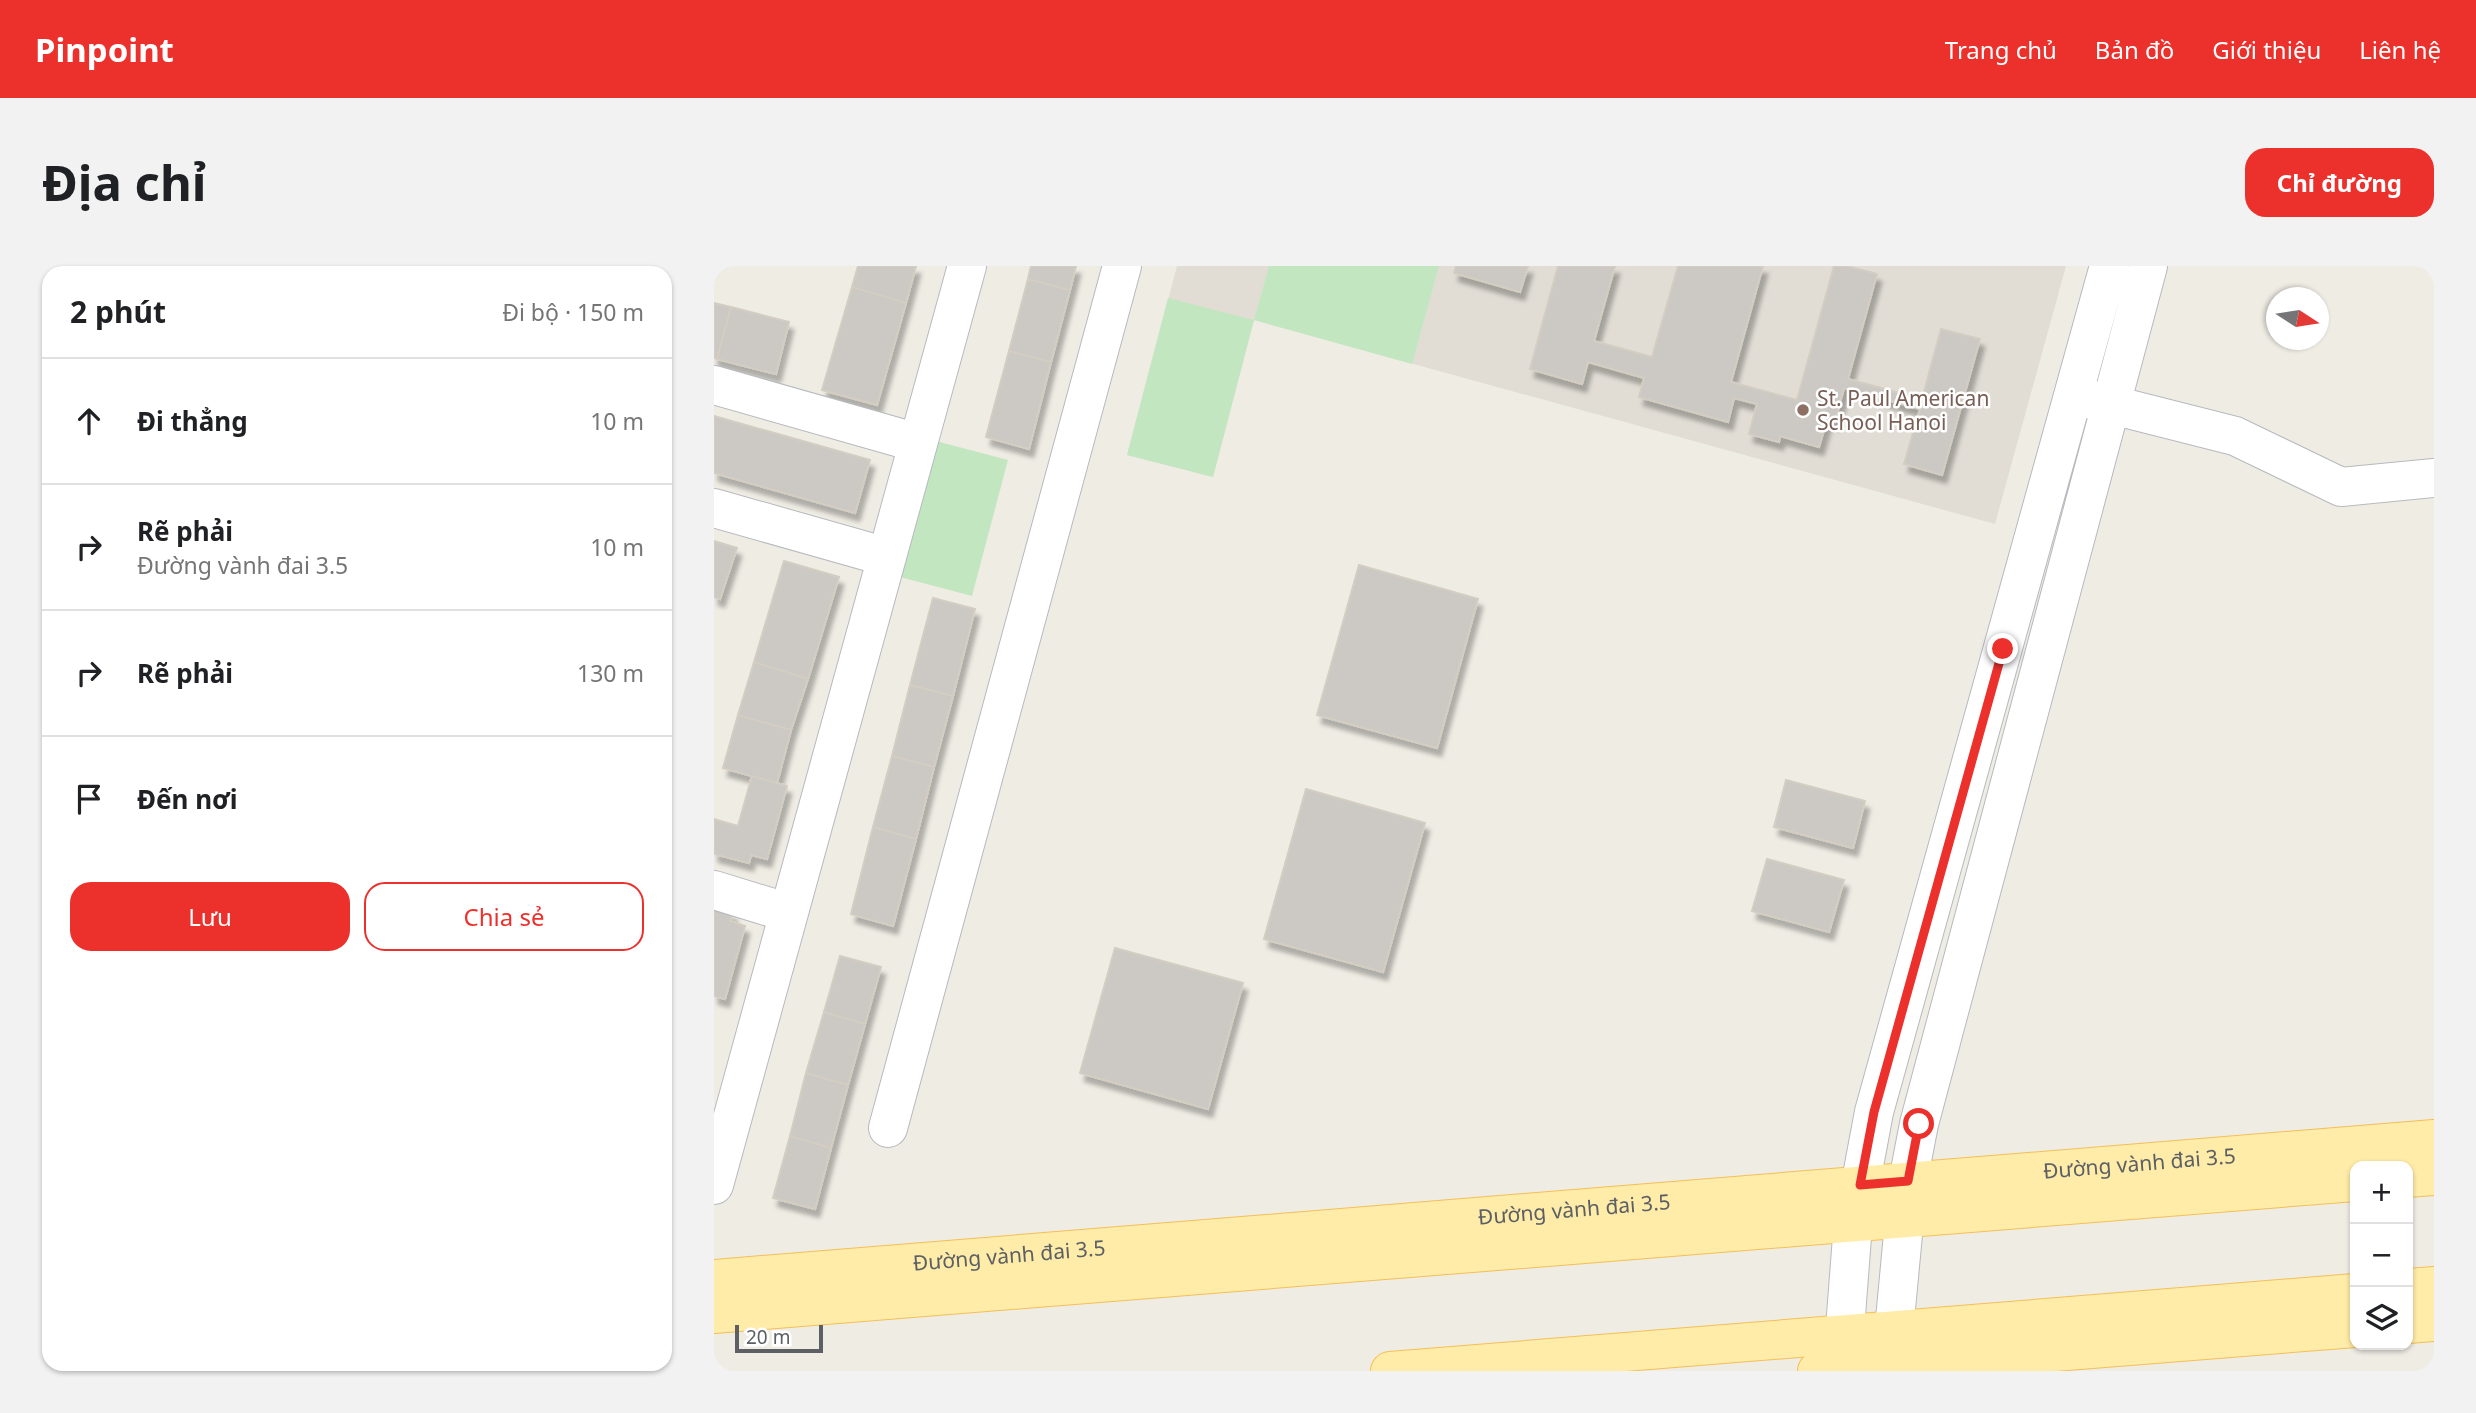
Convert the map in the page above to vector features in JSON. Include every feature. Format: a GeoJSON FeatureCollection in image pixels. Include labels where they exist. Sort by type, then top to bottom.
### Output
{"type":"FeatureCollection","features":[{"type":"Feature","properties":{"kind":"main road","name":"Đường vành đai 3.5"},"geometry":{"type":"LineString","coordinates":[[714,1279],[2434,1139]]}},
{"type":"Feature","properties":{"kind":"main road"},"geometry":{"type":"LineString","coordinates":[[2413,1178],[2434,1176]]}},
{"type":"Feature","properties":{"kind":"main road","name":"Đường vành đai 3.5"},"geometry":{"type":"LineString","coordinates":[[714,1314],[2350,1182]]}},
{"type":"Feature","properties":{"kind":"main road"},"geometry":{"type":"LineString","coordinates":[[2413,1288],[2434,1286]]}},
{"type":"Feature","properties":{"kind":"main road"},"geometry":{"type":"LineString","coordinates":[[1390,1371],[1836,1362],[2350,1294]]}},
{"type":"Feature","properties":{"kind":"main road"},"geometry":{"type":"LineString","coordinates":[[2413,1324],[2434,1322]]}},
{"type":"Feature","properties":{"kind":"main road"},"geometry":{"type":"LineString","coordinates":[[1895,1355],[1981,1365],[2350,1328]]}},
{"type":"Feature","properties":{"kind":"street"},"geometry":{"type":"LineString","coordinates":[[714,1185],[967,266]]}},
{"type":"Feature","properties":{"kind":"street"},"geometry":{"type":"LineString","coordinates":[[887,1128],[1122,266]]}},
{"type":"Feature","properties":{"kind":"street"},"geometry":{"type":"LineString","coordinates":[[1836,1362],[1853,1224],[1874,1112],[2109,266]]}},
{"type":"Feature","properties":{"kind":"street"},"geometry":{"type":"LineString","coordinates":[[1895,1355],[1908,1181],[1919,1124],[2148,266]]}},
{"type":"Feature","properties":{"kind":"street"},"geometry":{"type":"LineString","coordinates":[[714,385],[918,443]]}},
{"type":"Feature","properties":{"kind":"street"},"geometry":{"type":"LineString","coordinates":[[2073,395],[2235,436],[2342,487],[2434,478]]}},
{"type":"Feature","properties":{"kind":"street"},"geometry":{"type":"LineString","coordinates":[[2280,456],[2342,463],[2434,452]]}},
{"type":"Feature","properties":{"kind":"street"},"geometry":{"type":"LineString","coordinates":[[714,508],[887,558]]}},
{"type":"Feature","properties":{"kind":"street"},"geometry":{"type":"LineString","coordinates":[[714,890],[789,913]]}},
{"type":"Feature","properties":{"kind":"shaded area","name":"St. Paul American School Hanoi"},"geometry":{"type":"Polygon","coordinates":[[[1177,266],[2066,266],[1995,524],[1254,320],[1213,477],[1127,455],[1177,266]]]}},
{"type":"Feature","properties":{"kind":"green space"},"geometry":{"type":"Polygon","coordinates":[[[1269,266],[1439,266],[1412,364],[1254,320],[1269,266]]]}},
{"type":"Feature","properties":{"kind":"green space"},"geometry":{"type":"Polygon","coordinates":[[[1168,298],[1254,320],[1213,477],[1127,455],[1168,298]]]}},
{"type":"Feature","properties":{"kind":"green space"},"geometry":{"type":"Polygon","coordinates":[[[936,441],[1008,460],[972,596],[900,577],[936,441]]]}},
{"type":"Feature","properties":{"kind":"building"},"geometry":{"type":"Polygon","coordinates":[[[858,266],[916,266],[906,303],[852,287],[858,266]]]}},
{"type":"Feature","properties":{"kind":"building"},"geometry":{"type":"Polygon","coordinates":[[[1031,266],[1076,266],[1070,290],[1028,279],[1031,266]]]}},
{"type":"Feature","properties":{"kind":"building"},"geometry":{"type":"Polygon","coordinates":[[[1456,266],[1528,266],[1520,292],[1454,273],[1456,266]]]}},
{"type":"Feature","properties":{"kind":"building"},"geometry":{"type":"Polygon","coordinates":[[[1558,266],[1615,266],[1594,341],[1652,357],[1678,266],[1763,266],[1731,382],[1797,400],[1834,266],[1847,266],[1877,274],[1848,379],[1922,399],[1941,329],[1980,339],[1942,475],[1904,464],[1920,409],[1844,388],[1835,422],[1827,420],[1819,447],[1780,436],[1779,442],[1749,434],[1757,404],[1734,398],[1728,422],[1639,397],[1644,378],[1588,362],[1582,384],[1530,369],[1558,266]]]}},
{"type":"Feature","properties":{"kind":"building"},"geometry":{"type":"Polygon","coordinates":[[[1028,279],[1070,290],[1051,362],[1009,351],[1028,279]]]}},
{"type":"Feature","properties":{"kind":"building"},"geometry":{"type":"Polygon","coordinates":[[[852,287],[906,303],[877,405],[822,390],[852,287]]]}},
{"type":"Feature","properties":{"kind":"building"},"geometry":{"type":"Polygon","coordinates":[[[714,303],[731,307],[717,359],[714,358],[714,303]]]}},
{"type":"Feature","properties":{"kind":"building"},"geometry":{"type":"Polygon","coordinates":[[[731,307],[789,322],[776,374],[717,359],[731,307]]]}},
{"type":"Feature","properties":{"kind":"building"},"geometry":{"type":"Polygon","coordinates":[[[1009,351],[1051,362],[1029,449],[986,437],[1009,351]]]}},
{"type":"Feature","properties":{"kind":"building"},"geometry":{"type":"Polygon","coordinates":[[[714,416],[870,460],[855,513],[714,473],[714,416]]]}},
{"type":"Feature","properties":{"kind":"building"},"geometry":{"type":"Polygon","coordinates":[[[714,541],[737,548],[720,599],[714,597],[714,541]]]}},
{"type":"Feature","properties":{"kind":"building"},"geometry":{"type":"Polygon","coordinates":[[[784,561],[839,577],[808,679],[754,662],[784,561]]]}},
{"type":"Feature","properties":{"kind":"building"},"geometry":{"type":"Polygon","coordinates":[[[1359,565],[1478,599],[1437,748],[1317,715],[1359,565]]]}},
{"type":"Feature","properties":{"kind":"building"},"geometry":{"type":"Polygon","coordinates":[[[933,598],[975,609],[953,696],[910,685],[933,598]]]}},
{"type":"Feature","properties":{"kind":"building"},"geometry":{"type":"Polygon","coordinates":[[[754,662],[808,679],[791,730],[738,715],[754,662]]]}},
{"type":"Feature","properties":{"kind":"building"},"geometry":{"type":"Polygon","coordinates":[[[910,685],[953,696],[934,767],[892,756],[910,685]]]}},
{"type":"Feature","properties":{"kind":"building"},"geometry":{"type":"Polygon","coordinates":[[[738,715],[791,730],[777,783],[723,768],[738,715]]]}},
{"type":"Feature","properties":{"kind":"building"},"geometry":{"type":"Polygon","coordinates":[[[892,756],[934,767],[916,839],[873,827],[892,756]]]}},
{"type":"Feature","properties":{"kind":"building"},"geometry":{"type":"Polygon","coordinates":[[[752,776],[787,786],[767,859],[751,855],[749,863],[714,854],[714,819],[738,826],[752,776]]]}},
{"type":"Feature","properties":{"kind":"building"},"geometry":{"type":"Polygon","coordinates":[[[1786,780],[1865,801],[1853,848],[1774,827],[1786,780]]]}},
{"type":"Feature","properties":{"kind":"building"},"geometry":{"type":"Polygon","coordinates":[[[1306,789],[1425,823],[1383,972],[1264,939],[1306,789]]]}},
{"type":"Feature","properties":{"kind":"building"},"geometry":{"type":"Polygon","coordinates":[[[873,827],[916,839],[893,926],[851,914],[873,827]]]}},
{"type":"Feature","properties":{"kind":"building"},"geometry":{"type":"Polygon","coordinates":[[[1767,859],[1844,880],[1829,932],[1752,911],[1767,859]]]}},
{"type":"Feature","properties":{"kind":"building"},"geometry":{"type":"Polygon","coordinates":[[[714,908],[733,913],[730,921],[745,926],[725,999],[714,996],[714,908]]]}},
{"type":"Feature","properties":{"kind":"building"},"geometry":{"type":"Polygon","coordinates":[[[1115,948],[1243,983],[1208,1109],[1080,1073],[1115,948]]]}},
{"type":"Feature","properties":{"kind":"building"},"geometry":{"type":"Polygon","coordinates":[[[840,956],[881,967],[865,1024],[824,1012],[840,956]]]}},
{"type":"Feature","properties":{"kind":"building"},"geometry":{"type":"Polygon","coordinates":[[[824,1012],[865,1024],[848,1085],[806,1073],[824,1012]]]}},
{"type":"Feature","properties":{"kind":"building"},"geometry":{"type":"Polygon","coordinates":[[[806,1073],[848,1085],[831,1148],[790,1136],[806,1073]]]}},
{"type":"Feature","properties":{"kind":"building"},"geometry":{"type":"Polygon","coordinates":[[[790,1136],[831,1148],[815,1209],[773,1198],[790,1136]]]}},
{"type":"Feature","properties":{"kind":"place","name":"St. Paul American School Hanoi"},"geometry":{"type":"Point","coordinates":[1803,410]}},
{"type":"Feature","properties":{"kind":"route"},"geometry":{"type":"LineString","coordinates":[[1919,1124],[1908,1181],[1860,1185],[1874,1112],[2003,649]]}}]}
